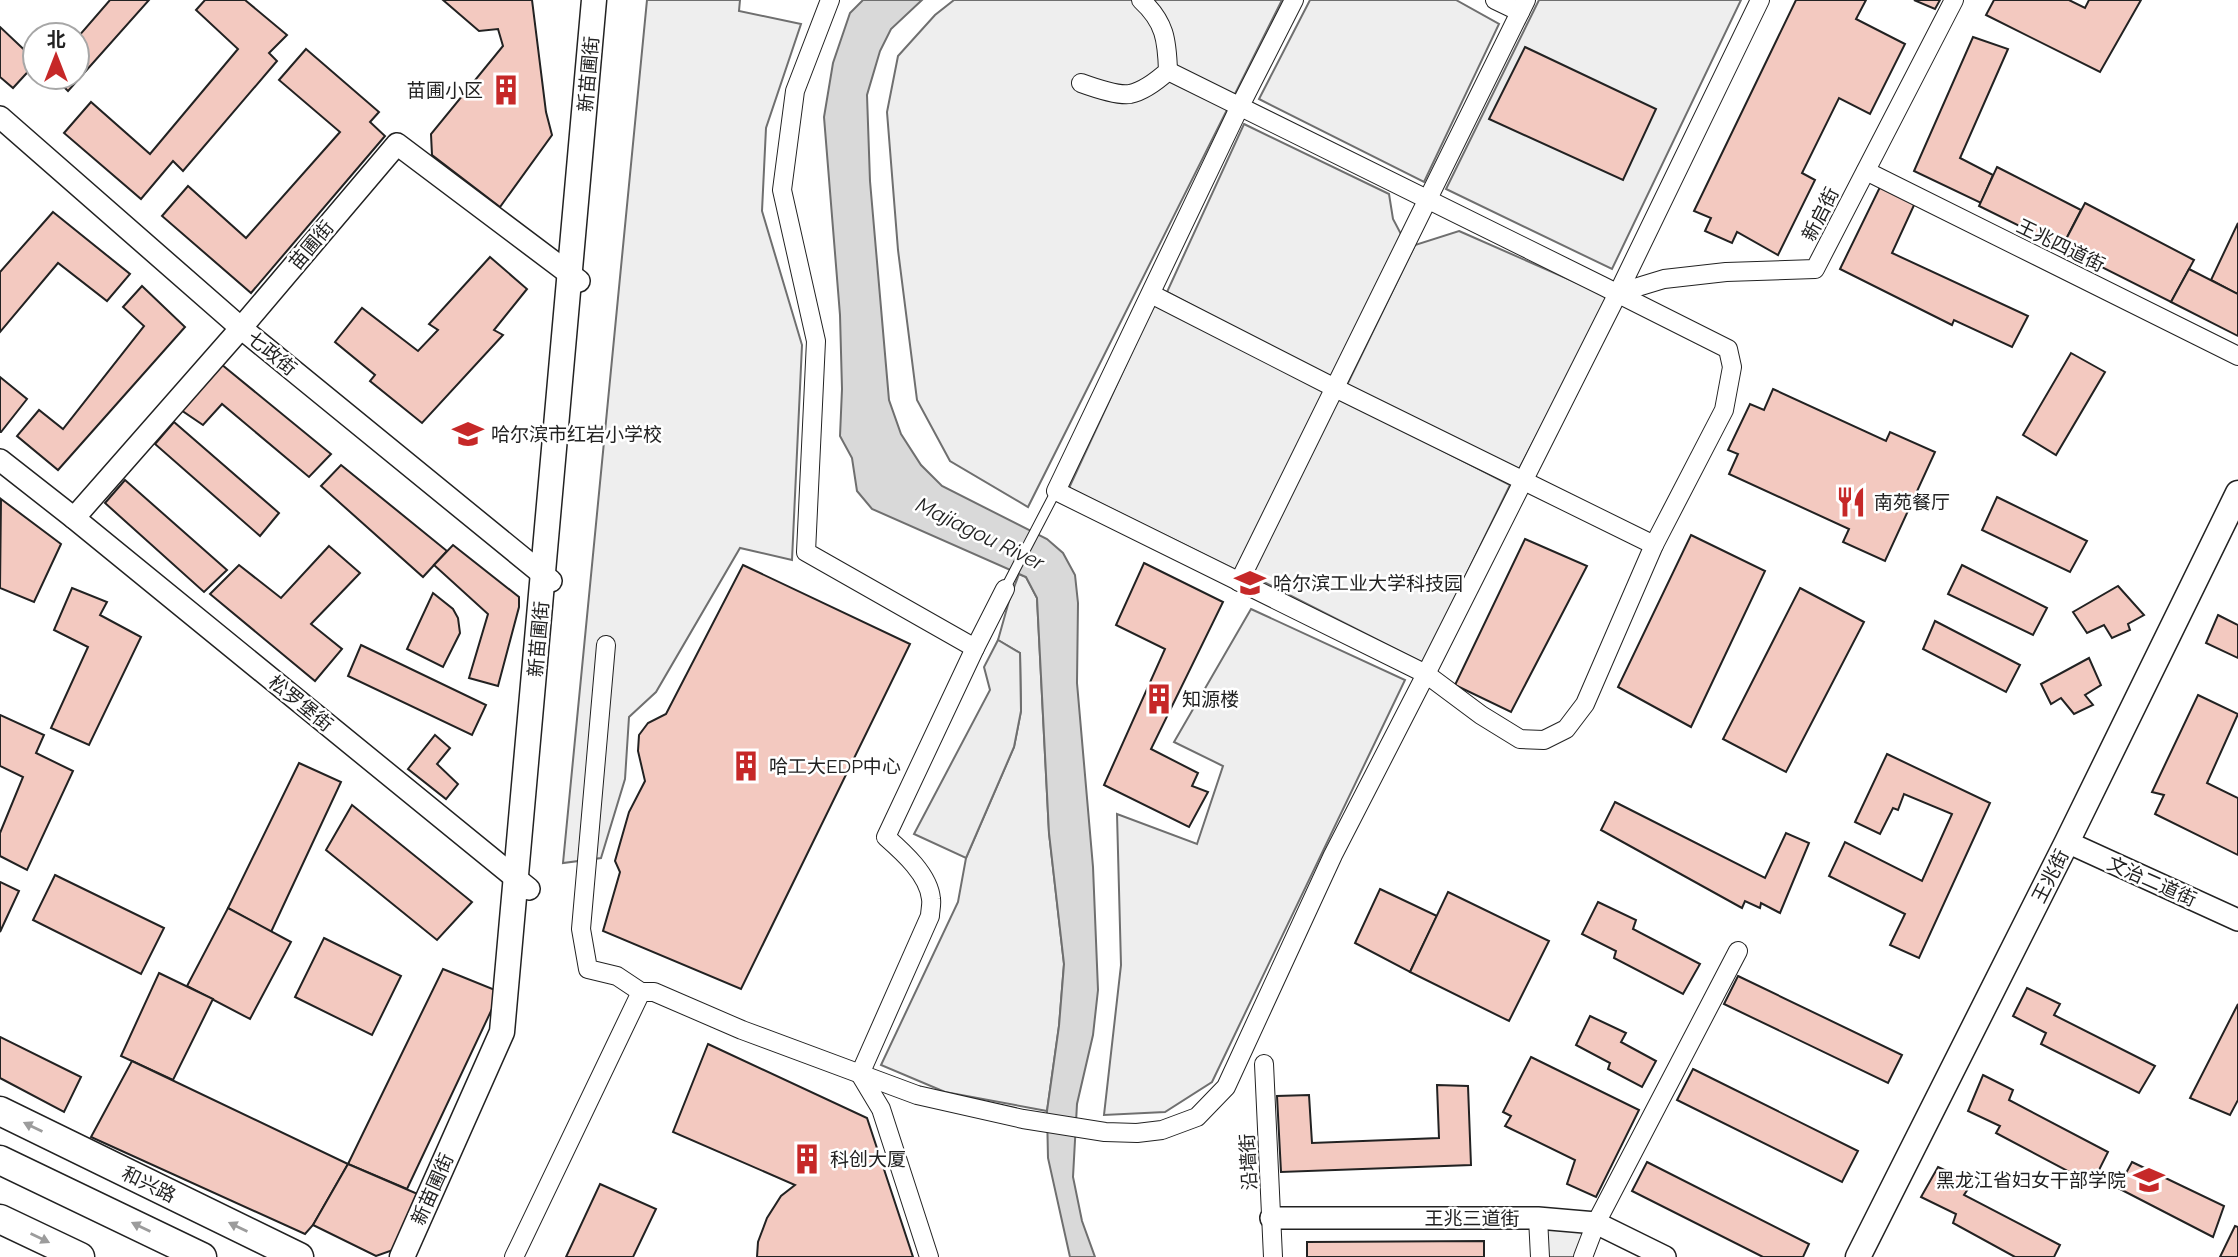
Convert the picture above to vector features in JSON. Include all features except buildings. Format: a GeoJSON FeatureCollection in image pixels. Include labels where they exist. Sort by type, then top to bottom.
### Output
{"type":"FeatureCollection","features":[{"type":"Feature","properties":{"kind":"highway","name":"和兴路"},"geometry":{"type":"LineString","coordinates":[[0,1111],[299,1257]]}},
{"type":"Feature","properties":{"kind":"highway"},"geometry":{"type":"LineString","coordinates":[[0,1160],[202,1257]]}},
{"type":"Feature","properties":{"kind":"highway"},"geometry":{"type":"LineString","coordinates":[[0,1219],[80,1257]]}},
{"type":"Feature","properties":{"kind":"main road","name":"新苗圃街"},"geometry":{"type":"LineString","coordinates":[[420,1257],[513,1041],[522,884],[575,278],[594,0]]}},
{"type":"Feature","properties":{"kind":"main road","name":"新苗圃街"},"geometry":{"type":"LineString","coordinates":[[575,278],[610,0]]}},
{"type":"Feature","properties":{"kind":"main road","name":"王兆街"},"geometry":{"type":"LineString","coordinates":[[1858,1257],[2067,842],[2238,492]]}},
{"type":"Feature","properties":{"kind":"main road","name":"新苗圃街"},"geometry":{"type":"LineString","coordinates":[[402,1257],[502,1032],[522,884]]}},
{"type":"Feature","properties":{"kind":"street"},"geometry":{"type":"LineString","coordinates":[[830,0],[795,91],[782,190],[816,341],[806,552],[975,648]]}},
{"type":"Feature","properties":{"kind":"street"},"geometry":{"type":"LineString","coordinates":[[1141,0],[1151,9],[1162,27],[1167,44],[1168,71]]}},
{"type":"Feature","properties":{"kind":"street"},"geometry":{"type":"LineString","coordinates":[[1168,71],[1240,106],[1428,200],[1618,293],[1728,349],[1732,367],[1724,411],[1654,545],[1585,704],[1566,730],[1544,740],[1520,739],[1481,715],[1426,674],[1056,491],[1240,106],[1294,0]]}},
{"type":"Feature","properties":{"kind":"street"},"geometry":{"type":"LineString","coordinates":[[1239,582],[1523,6],[1495,0]]}},
{"type":"Feature","properties":{"kind":"street"},"geometry":{"type":"LineString","coordinates":[[606,645],[581,929],[588,969],[617,976],[641,992],[654,992],[742,1030],[917,1095],[1023,1119],[1105,1132],[1137,1133],[1162,1130],[1197,1117],[1227,1087],[1333,855],[1618,293],[1760,0]]}},
{"type":"Feature","properties":{"kind":"street","name":"新启街"},"geometry":{"type":"LineString","coordinates":[[1618,293],[1664,279],[1726,272],[1815,269],[1954,0]]}},
{"type":"Feature","properties":{"kind":"street"},"geometry":{"type":"LineString","coordinates":[[1081,83],[1129,94],[1155,82],[1168,71]]}},
{"type":"Feature","properties":{"kind":"street","name":"七政街"},"geometry":{"type":"LineString","coordinates":[[0,117],[241,328],[547,578]]}},
{"type":"Feature","properties":{"kind":"street","name":"苗圃街"},"geometry":{"type":"LineString","coordinates":[[74,517],[241,328],[397,144],[575,278]]}},
{"type":"Feature","properties":{"kind":"street","name":"王兆四道街"},"geometry":{"type":"LineString","coordinates":[[1866,172],[2238,356]]}},
{"type":"Feature","properties":{"kind":"street"},"geometry":{"type":"LineString","coordinates":[[1151,294],[1654,545]]}},
{"type":"Feature","properties":{"kind":"street","name":"松罗堡街"},"geometry":{"type":"LineString","coordinates":[[0,460],[74,517],[522,884]]}},
{"type":"Feature","properties":{"kind":"street"},"geometry":{"type":"LineString","coordinates":[[860,1074],[930,916],[931,897],[923,878],[904,852],[886,837],[1005,589]]}},
{"type":"Feature","properties":{"kind":"street","name":"文治二道街"},"geometry":{"type":"LineString","coordinates":[[2067,842],[2238,920]]}},
{"type":"Feature","properties":{"kind":"street"},"geometry":{"type":"LineString","coordinates":[[1583,1257],[1596,1223],[1738,951]]}},
{"type":"Feature","properties":{"kind":"street"},"geometry":{"type":"LineString","coordinates":[[514,1257],[641,992]]}},
{"type":"Feature","properties":{"kind":"street","name":"沿墙街"},"geometry":{"type":"LineString","coordinates":[[1264,1064],[1273,1257]]}},
{"type":"Feature","properties":{"kind":"street"},"geometry":{"type":"LineString","coordinates":[[860,1074],[881,1109],[929,1257]]}},
{"type":"Feature","properties":{"kind":"street"},"geometry":{"type":"LineString","coordinates":[[1538,1217],[1540,1257]]}},
{"type":"Feature","properties":{"kind":"street","name":"王兆三道街"},"geometry":{"type":"LineString","coordinates":[[1271,1218],[1538,1217],[1596,1223],[1665,1257]]}},
{"type":"Feature","properties":{"kind":"lane"},"geometry":{"type":"LineString","coordinates":[[1005,589],[1056,491]]}},
{"type":"Feature","properties":{"kind":"shaded area"},"geometry":{"type":"Polygon","coordinates":[[[647,0],[740,0],[739,11],[801,24],[766,128],[762,211],[802,345],[792,560],[740,548],[656,692],[629,717],[625,779],[601,858],[563,863],[647,0]]]}},
{"type":"Feature","properties":{"kind":"shaded area"},"geometry":{"type":"Polygon","coordinates":[[[954,0],[1282,0],[1028,507],[950,461],[917,400],[898,250],[887,112],[898,56],[935,15],[954,0]]]}},
{"type":"Feature","properties":{"kind":"shaded area"},"geometry":{"type":"Polygon","coordinates":[[[1310,0],[1456,0],[1499,24],[1424,182],[1259,99],[1310,0]]]}},
{"type":"Feature","properties":{"kind":"shaded area"},"geometry":{"type":"Polygon","coordinates":[[[1539,0],[1741,0],[1612,269],[1446,189],[1539,0]]]}},
{"type":"Feature","properties":{"kind":"shaded area"},"geometry":{"type":"Polygon","coordinates":[[[1244,124],[1389,194],[1393,219],[1402,236],[1331,379],[1167,292],[1244,124]]]}},
{"type":"Feature","properties":{"kind":"shaded area"},"geometry":{"type":"Polygon","coordinates":[[[1459,231],[1609,297],[1518,471],[1346,387],[1415,245],[1459,231]]]}},
{"type":"Feature","properties":{"kind":"shaded area"},"geometry":{"type":"Polygon","coordinates":[[[1154,304],[1325,391],[1236,570],[1069,488],[1154,304]]]}},
{"type":"Feature","properties":{"kind":"shaded area"},"geometry":{"type":"Polygon","coordinates":[[[1338,397],[1510,485],[1423,663],[1250,575],[1338,397]]]}},
{"type":"Feature","properties":{"kind":"shaded area"},"geometry":{"type":"Polygon","coordinates":[[[1019,574],[1026,577],[1037,598],[1049,833],[1064,964],[1059,1026],[1047,1111],[945,1092],[881,1065],[958,902],[966,858],[1014,747],[1021,711],[1020,653],[998,640],[1019,574]]]}},
{"type":"Feature","properties":{"kind":"shaded area"},"geometry":{"type":"Polygon","coordinates":[[[1251,609],[1405,680],[1212,1082],[1165,1112],[1104,1115],[1121,965],[1117,814],[1197,844],[1223,766],[1174,742],[1251,609]]]}},
{"type":"Feature","properties":{"kind":"shaded area"},"geometry":{"type":"Polygon","coordinates":[[[998,640],[1020,653],[1021,711],[1014,747],[966,858],[914,834],[990,690],[984,667],[998,640]]]}},
{"type":"Feature","properties":{"kind":"shaded area"},"geometry":{"type":"Polygon","coordinates":[[[1544,1223],[1596,1223],[1581,1257],[1546,1257],[1544,1223]]]}},
{"type":"Feature","properties":{"kind":"water","name":"Majiagou River"},"geometry":{"type":"Polygon","coordinates":[[[863,0],[922,0],[891,29],[880,51],[867,95],[870,181],[889,400],[901,434],[921,465],[942,486],[1047,539],[1063,553],[1075,575],[1078,603],[1077,683],[1093,867],[1098,990],[1093,1035],[1077,1104],[1073,1177],[1082,1221],[1095,1257],[1070,1257],[1048,1158],[1047,1111],[1059,1026],[1064,964],[1049,833],[1037,598],[1026,577],[872,509],[857,491],[852,458],[840,436],[840,315],[824,117],[833,63],[850,13],[863,0]]]}},
{"type":"Feature","properties":{"kind":"place","name":"苗圃小区"},"geometry":{"type":"Point","coordinates":[506,90]}},
{"type":"Feature","properties":{"kind":"place","name":"哈尔滨市红岩小学校"},"geometry":{"type":"Point","coordinates":[468,434]}},
{"type":"Feature","properties":{"kind":"place","name":"南苑餐厅"},"geometry":{"type":"Point","coordinates":[1851,502]}},
{"type":"Feature","properties":{"kind":"place","name":"哈尔滨工业大学科技园"},"geometry":{"type":"Point","coordinates":[1250,583]}},
{"type":"Feature","properties":{"kind":"place","name":"知源楼"},"geometry":{"type":"Point","coordinates":[1159,699]}},
{"type":"Feature","properties":{"kind":"place","name":"哈工大EDP中心"},"geometry":{"type":"Point","coordinates":[746,766]}},
{"type":"Feature","properties":{"kind":"place","name":"科创大厦"},"geometry":{"type":"Point","coordinates":[807,1159]}},
{"type":"Feature","properties":{"kind":"place","name":"黑龙江省妇女干部学院"},"geometry":{"type":"Point","coordinates":[2149,1180]}}]}
